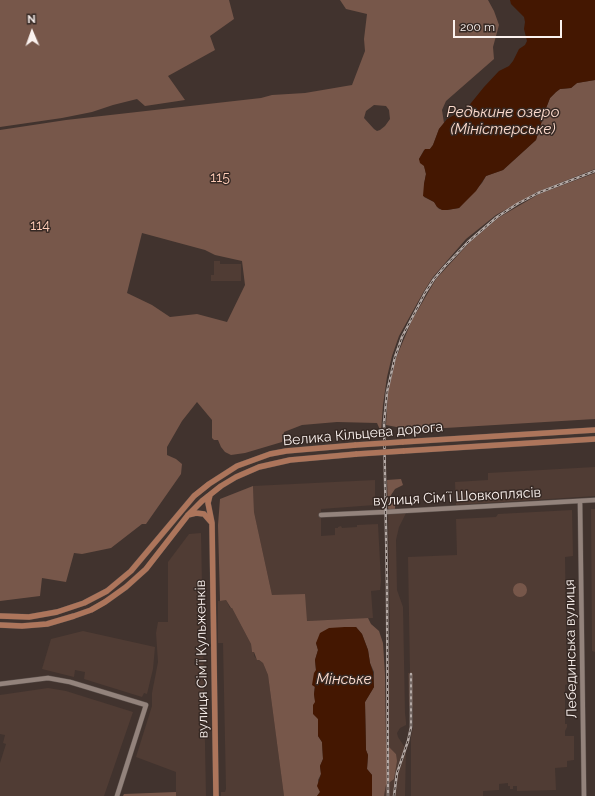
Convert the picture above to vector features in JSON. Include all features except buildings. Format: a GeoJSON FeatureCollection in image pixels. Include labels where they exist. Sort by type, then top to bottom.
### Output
{"type":"FeatureCollection","features":[{"type":"Feature","properties":{"kind":"main road","name":"Велика Кільцева дорога"},"geometry":{"type":"LineString","coordinates":[[0,616],[29,617],[57,612],[84,603],[107,591],[131,572],[194,496],[208,484],[238,466],[270,454],[286,451],[356,445],[595,430]]}},
{"type":"Feature","properties":{"kind":"main road","name":"Велика Кільцева дорога"},"geometry":{"type":"LineString","coordinates":[[0,625],[22,626],[47,624],[91,610],[105,602],[126,587],[146,569],[188,515],[210,494],[236,477],[269,464],[296,459],[357,454],[595,439]]}},
{"type":"Feature","properties":{"kind":"main road","name":"вулиця Сімʼї Кульженків"},"geometry":{"type":"LineString","coordinates":[[210,494],[208,503],[212,522],[216,796]]}},
{"type":"Feature","properties":{"kind":"main road"},"geometry":{"type":"LineString","coordinates":[[188,515],[196,513],[204,514],[212,522]]}},
{"type":"Feature","properties":{"kind":"street","name":"вулиця Сімʼї Шовкоплясів"},"geometry":{"type":"LineString","coordinates":[[321,515],[595,500]]}},
{"type":"Feature","properties":{"kind":"street","name":"Лебединська вулиця"},"geometry":{"type":"LineString","coordinates":[[580,501],[584,796]]}},
{"type":"Feature","properties":{"kind":"street"},"geometry":{"type":"LineString","coordinates":[[0,684],[48,678],[70,682],[146,705],[117,796]]}},
{"type":"Feature","properties":{"kind":"shaded area"},"geometry":{"type":"Polygon","coordinates":[[[214,261],[220,261],[220,264],[241,264],[241,281],[211,281],[211,275],[214,275],[214,261]]]}},
{"type":"Feature","properties":{"kind":"shaded area"},"geometry":{"type":"Polygon","coordinates":[[[595,467],[595,496],[456,505],[455,482],[488,480],[488,473],[595,467]]]}},
{"type":"Feature","properties":{"kind":"shaded area"},"geometry":{"type":"Polygon","coordinates":[[[375,480],[375,505],[321,509],[321,536],[335,535],[335,528],[341,526],[342,528],[357,527],[357,525],[378,524],[381,581],[380,590],[371,591],[373,618],[306,621],[272,595],[254,512],[253,486],[375,480]]]}},
{"type":"Feature","properties":{"kind":"shaded area"},"geometry":{"type":"Polygon","coordinates":[[[591,509],[595,509],[595,652],[592,651],[591,509]]]}},
{"type":"Feature","properties":{"kind":"shaded area"},"geometry":{"type":"Polygon","coordinates":[[[572,510],[573,556],[565,557],[567,684],[565,685],[565,724],[567,724],[567,727],[565,736],[574,736],[574,760],[567,761],[567,767],[555,768],[556,790],[517,791],[517,786],[513,786],[513,789],[510,789],[508,783],[499,784],[499,790],[483,791],[483,796],[411,796],[411,737],[413,727],[413,707],[409,706],[408,673],[410,673],[408,557],[457,555],[456,519],[496,517],[498,514],[572,510]]]}},
{"type":"Feature","properties":{"kind":"shaded area"},"geometry":{"type":"Polygon","coordinates":[[[406,513],[399,527],[396,540],[397,590],[403,607],[406,722],[406,725],[400,728],[397,733],[406,749],[405,796],[384,796],[396,754],[386,745],[385,737],[390,632],[388,514],[406,513]]]}},
{"type":"Feature","properties":{"kind":"shaded area"},"geometry":{"type":"Polygon","coordinates":[[[201,533],[206,796],[176,796],[176,772],[136,757],[152,706],[152,693],[158,662],[156,633],[158,622],[168,622],[168,562],[189,534],[201,533]]]}},
{"type":"Feature","properties":{"kind":"shaded area"},"geometry":{"type":"Polygon","coordinates":[[[226,600],[230,608],[232,608],[251,644],[254,656],[263,663],[268,675],[284,796],[221,796],[221,792],[225,792],[226,789],[223,643],[218,643],[218,601],[226,600]]]}},
{"type":"Feature","properties":{"kind":"shaded area"},"geometry":{"type":"Polygon","coordinates":[[[83,631],[155,647],[153,669],[147,694],[144,693],[142,697],[84,679],[85,672],[75,670],[74,677],[42,669],[51,639],[83,631]]]}},
{"type":"Feature","properties":{"kind":"shaded area"},"geometry":{"type":"Polygon","coordinates":[[[48,688],[66,691],[133,712],[104,796],[0,796],[0,763],[6,744],[3,743],[5,735],[0,734],[0,695],[48,688]]]}},
{"type":"Feature","properties":{"kind":"green space"},"geometry":{"type":"Polygon","coordinates":[[[0,0],[229,0],[234,19],[210,36],[215,50],[168,76],[185,100],[145,106],[137,99],[92,112],[0,127],[0,0]]]}},
{"type":"Feature","properties":{"kind":"green space"},"geometry":{"type":"Polygon","coordinates":[[[340,0],[488,0],[494,11],[499,25],[493,47],[494,59],[446,101],[442,110],[444,123],[439,129],[433,145],[430,149],[424,150],[419,159],[424,165],[426,174],[424,197],[434,202],[439,209],[447,210],[459,208],[482,183],[486,176],[503,170],[536,140],[550,98],[556,92],[560,89],[571,88],[577,83],[595,80],[595,169],[537,192],[496,215],[466,239],[433,277],[399,336],[392,356],[387,377],[381,432],[377,423],[337,422],[302,425],[284,432],[282,442],[245,453],[231,455],[225,452],[218,440],[214,440],[212,438],[212,420],[197,402],[182,421],[167,447],[167,455],[176,459],[182,464],[181,474],[146,524],[142,524],[111,548],[82,554],[74,553],[66,582],[42,578],[40,596],[0,601],[0,130],[66,120],[261,98],[272,95],[305,93],[352,85],[365,51],[364,39],[367,14],[346,9],[340,0]],[[374,105],[366,111],[364,118],[377,131],[385,126],[390,119],[389,110],[386,106],[374,105]],[[142,233],[127,293],[152,305],[170,317],[197,314],[227,322],[245,285],[242,261],[215,255],[205,250],[142,233]]]}},
{"type":"Feature","properties":{"kind":"green space"},"geometry":{"type":"Polygon","coordinates":[[[595,173],[595,419],[412,430],[386,425],[388,392],[396,358],[412,320],[436,279],[469,243],[498,218],[539,194],[595,173]]]}},
{"type":"Feature","properties":{"kind":"green space"},"geometry":{"type":"Polygon","coordinates":[[[401,479],[403,485],[395,489],[391,495],[393,501],[395,502],[395,509],[389,510],[387,480],[401,479]]]}},
{"type":"Feature","properties":{"kind":"green space"},"geometry":{"type":"Polygon","coordinates":[[[253,486],[254,512],[272,595],[305,594],[307,621],[368,618],[371,624],[379,631],[383,643],[385,674],[386,744],[396,754],[397,761],[394,779],[386,785],[384,796],[372,796],[372,775],[367,769],[368,755],[366,750],[365,702],[374,687],[374,672],[362,634],[356,627],[345,627],[316,643],[318,650],[315,660],[316,671],[314,694],[318,719],[318,736],[322,742],[323,759],[320,766],[321,774],[318,780],[320,792],[317,796],[284,796],[268,675],[263,663],[257,660],[254,652],[252,652],[251,644],[232,608],[226,600],[220,601],[218,525],[220,499],[253,486]]]}},
{"type":"Feature","properties":{"kind":"green space"},"geometry":{"type":"Polygon","coordinates":[[[517,583],[523,583],[527,587],[527,593],[523,597],[517,597],[513,593],[513,587],[517,583]]]}},
{"type":"Feature","properties":{"kind":"green space"},"geometry":{"type":"Polygon","coordinates":[[[176,792],[176,796],[123,796],[124,794],[176,792]]]}},
{"type":"Feature","properties":{"kind":"water","name":"Редькине озеро (Міністерське)"},"geometry":{"type":"Polygon","coordinates":[[[510,0],[595,0],[595,80],[577,83],[571,88],[560,89],[556,92],[550,98],[536,140],[503,170],[486,176],[476,191],[459,208],[442,210],[437,207],[434,202],[423,196],[426,174],[424,166],[420,163],[419,159],[425,149],[430,149],[433,145],[439,129],[447,119],[467,108],[499,71],[509,66],[519,49],[525,45],[527,41],[524,29],[524,17],[511,4],[510,0]]]}},
{"type":"Feature","properties":{"kind":"water","name":"Мінське"},"geometry":{"type":"Polygon","coordinates":[[[356,627],[362,634],[368,650],[373,672],[374,687],[365,702],[366,750],[368,755],[367,769],[372,775],[372,796],[317,796],[320,792],[317,786],[321,774],[320,766],[323,759],[322,742],[318,736],[318,719],[313,714],[315,687],[312,685],[316,670],[315,660],[318,650],[316,643],[320,633],[329,628],[356,627]]]}},
{"type":"Feature","properties":{"kind":"railway"},"geometry":{"type":"LineString","coordinates":[[388,796],[387,587],[384,423],[387,392],[395,357],[402,337],[425,293],[434,279],[468,242],[497,217],[517,204],[538,193],[595,171]]}},
{"type":"Feature","properties":{"kind":"railway"},"geometry":{"type":"LineString","coordinates":[[394,796],[397,773],[408,741],[411,727],[411,674]]}},
{"type":"Feature","properties":{"kind":"park label","name":"115"},"geometry":{"type":"Point","coordinates":[220,178]}},
{"type":"Feature","properties":{"kind":"park label","name":"114"},"geometry":{"type":"Point","coordinates":[40,226]}}]}
